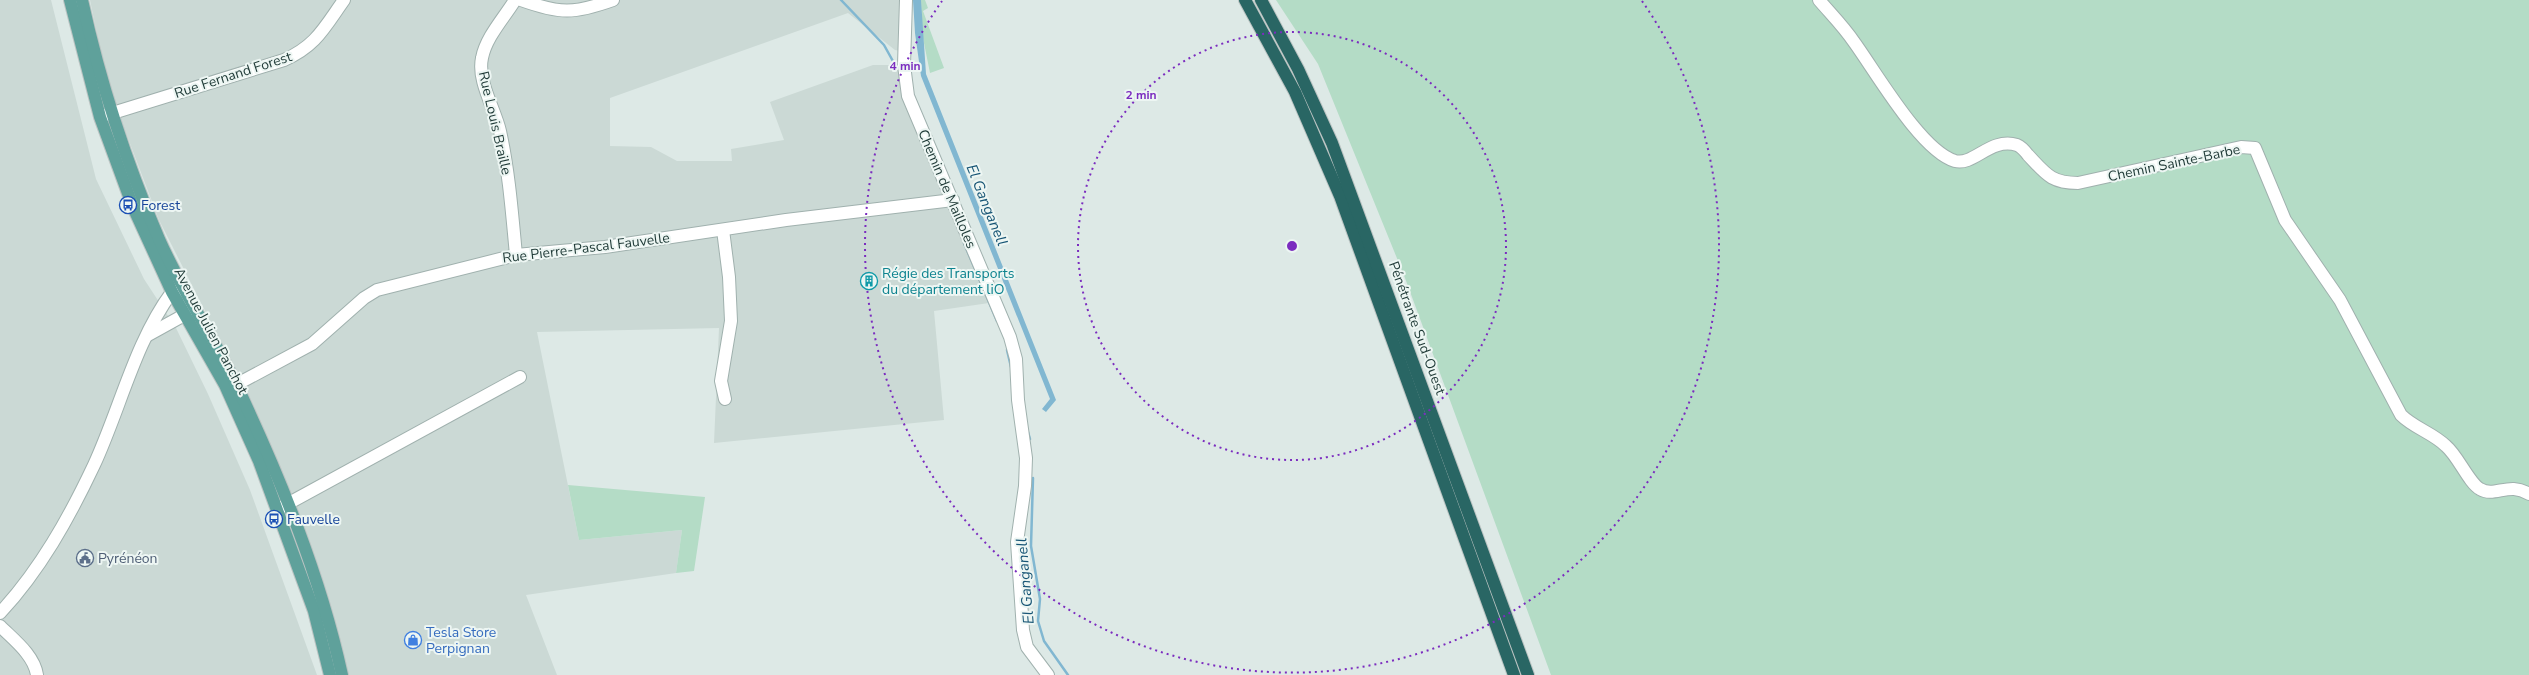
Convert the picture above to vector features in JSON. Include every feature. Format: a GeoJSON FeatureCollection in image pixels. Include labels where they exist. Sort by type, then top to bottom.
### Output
{"type":"FeatureCollection","features":[{"type":"Feature","properties":{"kind":"highway"},"geometry":{"type":"LineString","coordinates":[[1245,0],[1295,92],[1340,196],[1514,675]]}},
{"type":"Feature","properties":{"kind":"highway","name":"Pénétrante Sud-Ouest"},"geometry":{"type":"LineString","coordinates":[[1260,0],[1298,70],[1332,143],[1528,675]]}},
{"type":"Feature","properties":{"kind":"main road","name":"Avenue Julien Panchot"},"geometry":{"type":"LineString","coordinates":[[70,0],[133,207],[172,292],[231,387]]}},
{"type":"Feature","properties":{"kind":"main road","name":"Avenue Julien Panchot"},"geometry":{"type":"LineString","coordinates":[[82,0],[106,115],[160,240],[231,387],[283,507],[322,600],[342,675]]}},
{"type":"Feature","properties":{"kind":"main road","name":"Avenue Julien Panchot"},"geometry":{"type":"LineString","coordinates":[[283,507],[314,611],[330,675]]}},
{"type":"Feature","properties":{"kind":"street","name":"Rue Fernand Forest"},"geometry":{"type":"LineString","coordinates":[[106,115],[284,60],[302,52],[315,41],[344,0]]}},
{"type":"Feature","properties":{"kind":"street","name":"Rue Louis Braille"},"geometry":{"type":"LineString","coordinates":[[515,0],[486,45],[482,59],[483,76],[500,130],[509,179],[516,255]]}},
{"type":"Feature","properties":{"kind":"street"},"geometry":{"type":"LineString","coordinates":[[521,0],[541,7],[567,12],[585,10],[613,0]]}},
{"type":"Feature","properties":{"kind":"street","name":"Chemin de Mailloles"},"geometry":{"type":"LineString","coordinates":[[906,0],[904,65],[908,96],[1010,338],[1016,359],[1018,400],[1026,458],[1025,486],[1017,542],[1023,630],[1027,647],[1048,675]]}},
{"type":"Feature","properties":{"kind":"street","name":"Chemin Sainte-Barbe"},"geometry":{"type":"LineString","coordinates":[[1819,0],[1853,40],[1925,140],[1948,159],[1959,162],[1999,144],[2009,143],[2021,146],[2048,176],[2061,183],[2078,183],[2241,147],[2255,148],[2285,220],[2340,300],[2401,415],[2410,424],[2446,445],[2480,489],[2491,492],[2508,488],[2520,489],[2529,494]]}},
{"type":"Feature","properties":{"kind":"street","name":"Rue Pierre-Pascal Fauvelle"},"geometry":{"type":"LineString","coordinates":[[231,387],[312,344],[364,298],[377,290],[516,255],[605,247],[953,200]]}},
{"type":"Feature","properties":{"kind":"street"},"geometry":{"type":"LineString","coordinates":[[723,230],[729,277],[731,321],[721,382],[725,399]]}},
{"type":"Feature","properties":{"kind":"street"},"geometry":{"type":"LineString","coordinates":[[0,613],[23,588],[41,563],[94,465],[148,335],[164,302],[172,292],[185,290],[186,314],[148,335]]}},
{"type":"Feature","properties":{"kind":"street"},"geometry":{"type":"LineString","coordinates":[[283,507],[520,377]]}},
{"type":"Feature","properties":{"kind":"street"},"geometry":{"type":"LineString","coordinates":[[0,626],[21,647],[35,666],[37,675]]}},
{"type":"Feature","properties":{"kind":"shaded area"},"geometry":{"type":"Polygon","coordinates":[[[0,0],[51,0],[96,179],[144,279],[176,328],[208,394],[250,490],[317,675],[0,675],[0,0]]]}},
{"type":"Feature","properties":{"kind":"shaded area"},"geometry":{"type":"Polygon","coordinates":[[[90,0],[901,0],[900,51],[895,50],[848,13],[610,98],[610,146],[651,147],[677,161],[732,161],[731,149],[784,140],[770,102],[873,65],[900,65],[948,202],[989,303],[934,311],[944,420],[714,443],[719,328],[537,332],[579,540],[682,530],[676,573],[526,595],[557,675],[347,675],[236,372],[159,220],[107,83],[90,0]]]}},
{"type":"Feature","properties":{"kind":"green space"},"geometry":{"type":"Polygon","coordinates":[[[921,0],[925,0],[928,8],[923,11],[944,68],[930,73],[922,33],[921,0]]]}},
{"type":"Feature","properties":{"kind":"green space"},"geometry":{"type":"Polygon","coordinates":[[[1276,0],[2529,0],[2529,675],[1551,675],[1405,278],[1318,64],[1276,0]]]}},
{"type":"Feature","properties":{"kind":"green space"},"geometry":{"type":"Polygon","coordinates":[[[568,485],[705,497],[694,571],[676,573],[682,530],[579,540],[568,485]]]}},
{"type":"Feature","properties":{"kind":"water"},"geometry":{"type":"Polygon","coordinates":[[[913,0],[921,0],[926,74],[1056,400],[1046,412],[1042,409],[1050,399],[921,76],[915,33],[913,0]]]}},
{"type":"Feature","properties":{"kind":"waterway"},"geometry":{"type":"LineString","coordinates":[[841,0],[884,45],[894,63]]}},
{"type":"Feature","properties":{"kind":"waterway"},"geometry":{"type":"LineString","coordinates":[[964,243],[997,321]]}},
{"type":"Feature","properties":{"kind":"waterway"},"geometry":{"type":"LineString","coordinates":[[1007,350],[1011,367]]}},
{"type":"Feature","properties":{"kind":"waterway"},"geometry":{"type":"LineString","coordinates":[[1028,432],[1030,439]]}},
{"type":"Feature","properties":{"kind":"waterway","name":"El Ganganell"},"geometry":{"type":"LineString","coordinates":[[1033,478],[1031,546],[1040,599],[1038,621],[1044,641],[1068,675]]}},
{"type":"Feature","properties":{"kind":"place","name":"Forest"},"geometry":{"type":"Point","coordinates":[128,205]}},
{"type":"Feature","properties":{"kind":"place","name":"Régie des Transports du département liO"},"geometry":{"type":"Point","coordinates":[869,281]}},
{"type":"Feature","properties":{"kind":"place","name":"Fauvelle"},"geometry":{"type":"Point","coordinates":[274,519]}},
{"type":"Feature","properties":{"kind":"place","name":"Pyrénéon"},"geometry":{"type":"Point","coordinates":[85,558]}},
{"type":"Feature","properties":{"kind":"place","name":"Tesla Store Perpignan"},"geometry":{"type":"Point","coordinates":[413,640]}}]}
